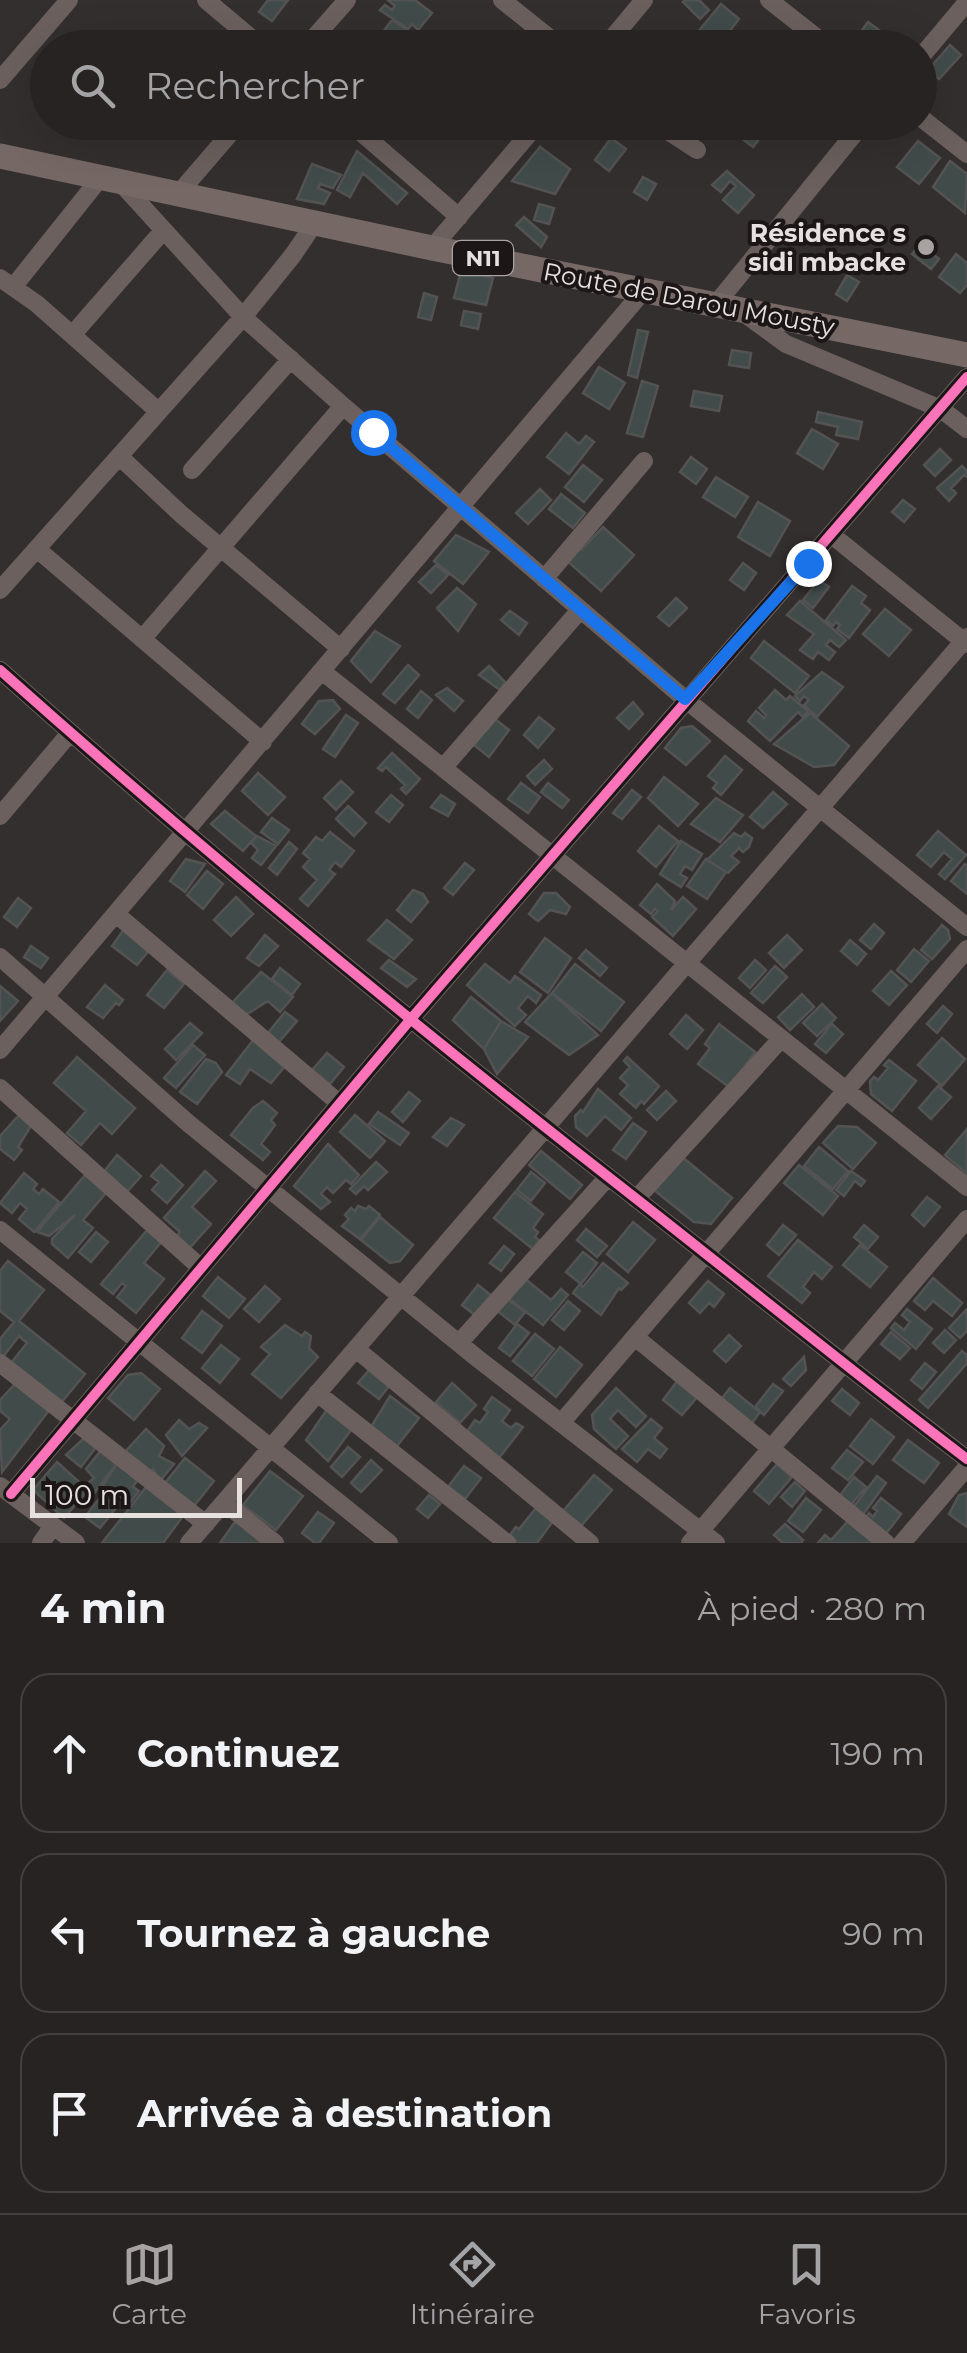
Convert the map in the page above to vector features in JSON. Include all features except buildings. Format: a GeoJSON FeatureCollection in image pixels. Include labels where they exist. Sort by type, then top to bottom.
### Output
{"type":"FeatureCollection","features":[{"type":"Feature","properties":{"kind":"main road","name":"Route de Darou Mousty"},"geometry":{"type":"LineString","coordinates":[[0,156],[432,248],[967,355]]}},
{"type":"Feature","properties":{"kind":"street"},"geometry":{"type":"LineString","coordinates":[[40,0],[56,15]]}},
{"type":"Feature","properties":{"kind":"street"},"geometry":{"type":"LineString","coordinates":[[43,30],[69,0]]}},
{"type":"Feature","properties":{"kind":"street"},"geometry":{"type":"LineString","coordinates":[[206,0],[242,30]]}},
{"type":"Feature","properties":{"kind":"street"},"geometry":{"type":"LineString","coordinates":[[321,30],[347,0]]}},
{"type":"Feature","properties":{"kind":"street"},"geometry":{"type":"LineString","coordinates":[[502,0],[540,30]]}},
{"type":"Feature","properties":{"kind":"street"},"geometry":{"type":"LineString","coordinates":[[619,30],[644,0]]}},
{"type":"Feature","properties":{"kind":"street"},"geometry":{"type":"LineString","coordinates":[[769,0],[807,30]]}},
{"type":"Feature","properties":{"kind":"street"},"geometry":{"type":"LineString","coordinates":[[937,35],[961,3]]}},
{"type":"Feature","properties":{"kind":"street"},"geometry":{"type":"LineString","coordinates":[[0,80],[30,45]]}},
{"type":"Feature","properties":{"kind":"street"},"geometry":{"type":"LineString","coordinates":[[937,130],[967,154]]}},
{"type":"Feature","properties":{"kind":"street"},"geometry":{"type":"LineString","coordinates":[[180,193],[225,140]]}},
{"type":"Feature","properties":{"kind":"street"},"geometry":{"type":"LineString","coordinates":[[370,140],[458,217]]}},
{"type":"Feature","properties":{"kind":"street"},"geometry":{"type":"LineString","coordinates":[[432,248],[524,140]]}},
{"type":"Feature","properties":{"kind":"street"},"geometry":{"type":"LineString","coordinates":[[682,140],[697,150]]}},
{"type":"Feature","properties":{"kind":"street"},"geometry":{"type":"LineString","coordinates":[[850,140],[726,306],[786,344],[940,409],[967,429]]}},
{"type":"Feature","properties":{"kind":"street"},"geometry":{"type":"LineString","coordinates":[[158,411],[73,334],[7,282],[110,179],[243,317],[461,510],[685,699],[967,927]]}},
{"type":"Feature","properties":{"kind":"street"},"geometry":{"type":"LineString","coordinates":[[0,590],[243,317],[316,221]]}},
{"type":"Feature","properties":{"kind":"street"},"geometry":{"type":"LineString","coordinates":[[73,334],[162,232]]}},
{"type":"Feature","properties":{"kind":"street"},"geometry":{"type":"LineString","coordinates":[[0,1050],[645,290]]}},
{"type":"Feature","properties":{"kind":"street"},"geometry":{"type":"LineString","coordinates":[[192,470],[290,360]]}},
{"type":"Feature","properties":{"kind":"street"},"geometry":{"type":"LineString","coordinates":[[76,1543],[6,1490],[74,1421],[410,1020],[967,378]]}},
{"type":"Feature","properties":{"kind":"street"},"geometry":{"type":"LineString","coordinates":[[142,639],[343,406]]}},
{"type":"Feature","properties":{"kind":"street"},"geometry":{"type":"LineString","coordinates":[[120,457],[341,649]]}},
{"type":"Feature","properties":{"kind":"street"},"geometry":{"type":"LineString","coordinates":[[544,579],[644,461]]}},
{"type":"Feature","properties":{"kind":"street"},"geometry":{"type":"LineString","coordinates":[[189,1543],[966,640],[833,536]]}},
{"type":"Feature","properties":{"kind":"street"},"geometry":{"type":"LineString","coordinates":[[37,549],[263,742]]}},
{"type":"Feature","properties":{"kind":"street"},"geometry":{"type":"LineString","coordinates":[[443,768],[580,610]]}},
{"type":"Feature","properties":{"kind":"street"},"geometry":{"type":"LineString","coordinates":[[0,670],[185,832],[410,1020],[967,1459]]}},
{"type":"Feature","properties":{"kind":"street"},"geometry":{"type":"LineString","coordinates":[[322,672],[967,1187]]}},
{"type":"Feature","properties":{"kind":"street"},"geometry":{"type":"LineString","coordinates":[[0,816],[70,733]]}},
{"type":"Feature","properties":{"kind":"street"},"geometry":{"type":"LineString","coordinates":[[116,914],[339,1103]]}},
{"type":"Feature","properties":{"kind":"street"},"geometry":{"type":"LineString","coordinates":[[560,1423],[967,949]]}},
{"type":"Feature","properties":{"kind":"street"},"geometry":{"type":"LineString","coordinates":[[0,957],[132,1075],[268,1188],[695,1537],[716,1543]]}},
{"type":"Feature","properties":{"kind":"street"},"geometry":{"type":"LineString","coordinates":[[636,1199],[781,1038]]}},
{"type":"Feature","properties":{"kind":"street"},"geometry":{"type":"LineString","coordinates":[[0,1088],[200,1267]]}},
{"type":"Feature","properties":{"kind":"street"},"geometry":{"type":"LineString","coordinates":[[459,1343],[608,1177]]}},
{"type":"Feature","properties":{"kind":"street"},"geometry":{"type":"LineString","coordinates":[[695,1537],[967,1220]]}},
{"type":"Feature","properties":{"kind":"street"},"geometry":{"type":"LineString","coordinates":[[0,1230],[388,1543]]}},
{"type":"Feature","properties":{"kind":"street"},"geometry":{"type":"LineString","coordinates":[[634,1337],[886,1543]]}},
{"type":"Feature","properties":{"kind":"street"},"geometry":{"type":"LineString","coordinates":[[356,1349],[590,1543]]}},
{"type":"Feature","properties":{"kind":"street"},"geometry":{"type":"LineString","coordinates":[[0,1362],[206,1524]]}},
{"type":"Feature","properties":{"kind":"street"},"geometry":{"type":"LineString","coordinates":[[318,1393],[507,1543]]}},
{"type":"Feature","properties":{"kind":"street"},"geometry":{"type":"LineString","coordinates":[[902,1543],[967,1467]]}},
{"type":"Feature","properties":{"kind":"street"},"geometry":{"type":"LineString","coordinates":[[225,1503],[275,1543]]}},
{"type":"Feature","properties":{"kind":"street"},"geometry":{"type":"LineString","coordinates":[[41,1543],[54,1526]]}},
{"type":"Feature","properties":{"kind":"cycle path"},"geometry":{"type":"LineString","coordinates":[[11,1494],[410,1020],[967,377]]}},
{"type":"Feature","properties":{"kind":"cycle path"},"geometry":{"type":"LineString","coordinates":[[0,670],[233,873],[392,1004],[967,1459]]}},
{"type":"Feature","properties":{"kind":"place","name":"Résidence s sidi mbacke"},"geometry":{"type":"Point","coordinates":[926,247]}},
{"type":"Feature","properties":{"kind":"route"},"geometry":{"type":"LineString","coordinates":[[373,432],[685,699],[808,563]]}}]}
